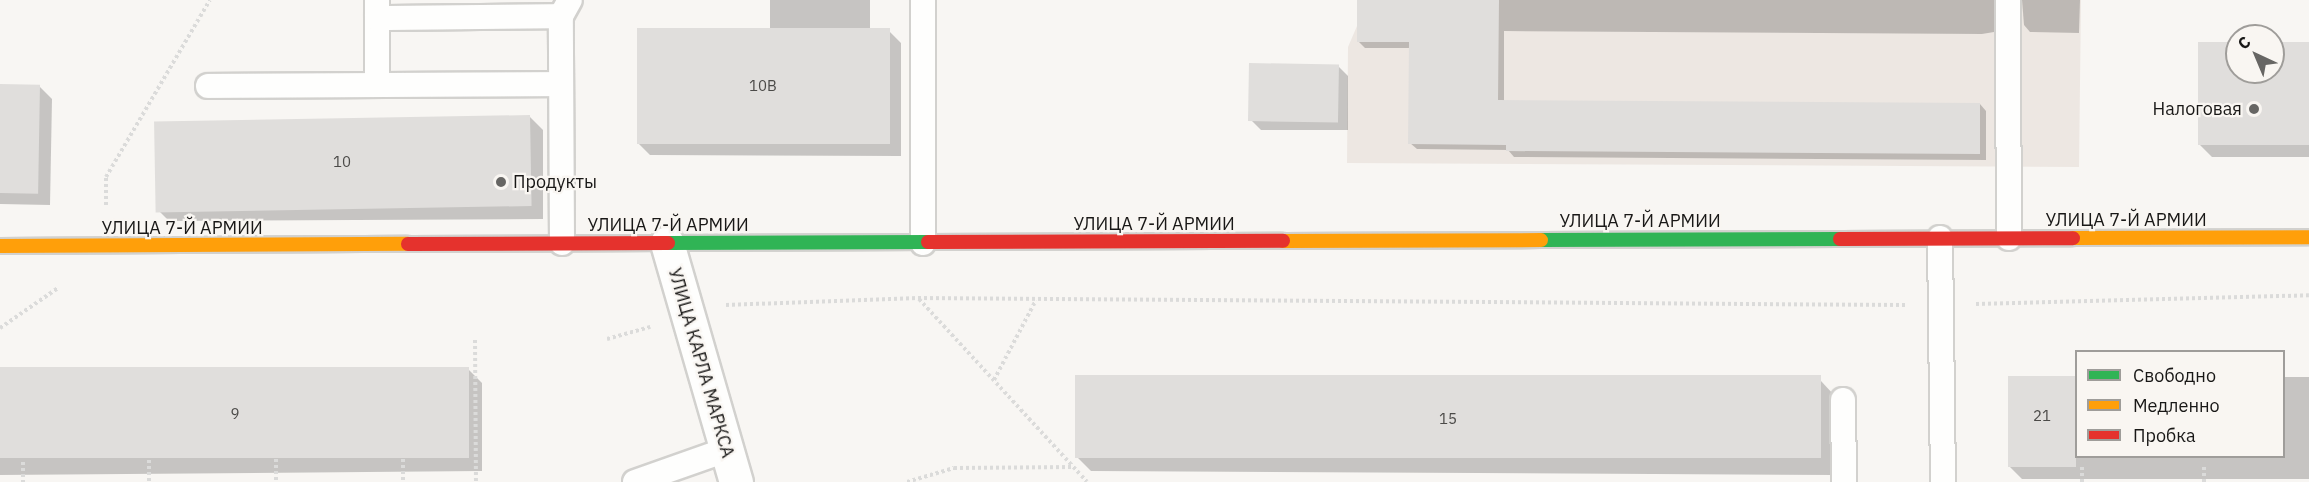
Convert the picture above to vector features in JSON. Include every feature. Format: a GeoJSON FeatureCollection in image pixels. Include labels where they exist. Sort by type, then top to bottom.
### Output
{"type":"FeatureCollection","features":[{"type":"Feature","properties":{"kind":"street","name":"УЛИЦА 7-Й АРМИИ"},"geometry":{"type":"LineString","coordinates":[[0,246],[2309,237]]}},
{"type":"Feature","properties":{"kind":"street","name":"УЛИЦА КАРЛА МАРКСА"},"geometry":{"type":"LineString","coordinates":[[667,243],[736,482]]}},
{"type":"Feature","properties":{"kind":"lane"},"geometry":{"type":"LineString","coordinates":[[923,0],[923,243]]}},
{"type":"Feature","properties":{"kind":"lane"},"geometry":{"type":"LineString","coordinates":[[2008,0],[2008,238]]}},
{"type":"Feature","properties":{"kind":"lane"},"geometry":{"type":"LineString","coordinates":[[377,85],[377,9],[566,8],[561,84],[562,243]]}},
{"type":"Feature","properties":{"kind":"lane"},"geometry":{"type":"LineString","coordinates":[[208,86],[561,84]]}},
{"type":"Feature","properties":{"kind":"lane"},"geometry":{"type":"LineString","coordinates":[[1940,238],[1943,482]]}},
{"type":"Feature","properties":{"kind":"lane"},"geometry":{"type":"LineString","coordinates":[[1843,400],[1844,482]]}},
{"type":"Feature","properties":{"kind":"lane"},"geometry":{"type":"LineString","coordinates":[[635,482],[726,450]]}},
{"type":"Feature","properties":{"kind":"path"},"geometry":{"type":"LineString","coordinates":[[106,216],[106,177],[210,0]]}},
{"type":"Feature","properties":{"kind":"path"},"geometry":{"type":"LineString","coordinates":[[0,328],[69,280]]}},
{"type":"Feature","properties":{"kind":"path"},"geometry":{"type":"LineString","coordinates":[[735,302],[918,298],[1942,305],[2309,295]]}},
{"type":"Feature","properties":{"kind":"path"},"geometry":{"type":"LineString","coordinates":[[918,298],[1087,482]]}},
{"type":"Feature","properties":{"kind":"path"},"geometry":{"type":"LineString","coordinates":[[994,380],[1036,300]]}},
{"type":"Feature","properties":{"kind":"path"},"geometry":{"type":"LineString","coordinates":[[475,340],[476,482]]}},
{"type":"Feature","properties":{"kind":"path"},"geometry":{"type":"LineString","coordinates":[[276,459],[276,482]]}},
{"type":"Feature","properties":{"kind":"path"},"geometry":{"type":"LineString","coordinates":[[403,459],[403,482]]}},
{"type":"Feature","properties":{"kind":"path"},"geometry":{"type":"LineString","coordinates":[[149,460],[150,482]]}},
{"type":"Feature","properties":{"kind":"path"},"geometry":{"type":"LineString","coordinates":[[23,462],[23,482]]}},
{"type":"Feature","properties":{"kind":"path"},"geometry":{"type":"LineString","coordinates":[[907,482],[954,468],[1074,467]]}},
{"type":"Feature","properties":{"kind":"path"},"geometry":{"type":"LineString","coordinates":[[2082,467],[2082,482]]}},
{"type":"Feature","properties":{"kind":"path"},"geometry":{"type":"LineString","coordinates":[[2204,467],[2204,482]]}},
{"type":"Feature","properties":{"kind":"shaded area"},"geometry":{"type":"Polygon","coordinates":[[[1357,0],[2081,0],[2079,167],[1347,163],[1348,47],[1357,26],[1357,0]]]}},
{"type":"Feature","properties":{"kind":"building"},"geometry":{"type":"Polygon","coordinates":[[[1357,0],[1499,0],[1498,100],[1980,103],[1980,154],[1506,151],[1506,145],[1408,144],[1409,42],[1357,42],[1357,0]]]}},
{"type":"Feature","properties":{"kind":"building"},"geometry":{"type":"Polygon","coordinates":[[[637,28],[890,28],[890,144],[637,144],[637,28]]]}},
{"type":"Feature","properties":{"kind":"building","name":"Налоговая"},"geometry":{"type":"Polygon","coordinates":[[[2198,42],[2225,42],[2225,84],[2285,84],[2285,42],[2309,42],[2309,145],[2198,145],[2198,42]]]}},
{"type":"Feature","properties":{"kind":"building"},"geometry":{"type":"Polygon","coordinates":[[[1249,63],[1339,65],[1338,123],[1248,121],[1249,63]]]}},
{"type":"Feature","properties":{"kind":"building"},"geometry":{"type":"Polygon","coordinates":[[[0,84],[40,85],[38,194],[0,193],[0,84]]]}},
{"type":"Feature","properties":{"kind":"building"},"geometry":{"type":"Polygon","coordinates":[[[530,115],[532,206],[156,213],[154,122],[530,115]]]}},
{"type":"Feature","properties":{"kind":"building"},"geometry":{"type":"Polygon","coordinates":[[[0,367],[469,367],[469,458],[0,458],[0,367]]]}},
{"type":"Feature","properties":{"kind":"building"},"geometry":{"type":"Polygon","coordinates":[[[1075,375],[1821,375],[1821,458],[1075,458],[1075,375]]]}},
{"type":"Feature","properties":{"kind":"building"},"geometry":{"type":"Polygon","coordinates":[[[2008,376],[2075,376],[2076,467],[2008,467],[2008,376]]]}},
{"type":"Feature","properties":{"kind":"traffic: fast"},"geometry":{"type":"LineString","coordinates":[[1541,240],[1840,239]]}},
{"type":"Feature","properties":{"kind":"traffic: fast"},"geometry":{"type":"LineString","coordinates":[[668,243],[928,242]]}},
{"type":"Feature","properties":{"kind":"traffic: slow"},"geometry":{"type":"LineString","coordinates":[[2073,238],[2309,237]]}},
{"type":"Feature","properties":{"kind":"traffic: slow"},"geometry":{"type":"LineString","coordinates":[[1283,241],[1541,240]]}},
{"type":"Feature","properties":{"kind":"traffic: slow"},"geometry":{"type":"LineString","coordinates":[[0,246],[408,244]]}},
{"type":"Feature","properties":{"kind":"traffic: jam"},"geometry":{"type":"LineString","coordinates":[[1840,239],[2073,238]]}},
{"type":"Feature","properties":{"kind":"traffic: jam"},"geometry":{"type":"LineString","coordinates":[[928,242],[1283,241]]}},
{"type":"Feature","properties":{"kind":"traffic: jam"},"geometry":{"type":"LineString","coordinates":[[408,244],[668,243]]}},
{"type":"Feature","properties":{"kind":"place","name":"Налоговая"},"geometry":{"type":"Point","coordinates":[2254,109]}},
{"type":"Feature","properties":{"kind":"place","name":"Продукты"},"geometry":{"type":"Point","coordinates":[501,182]}}]}
